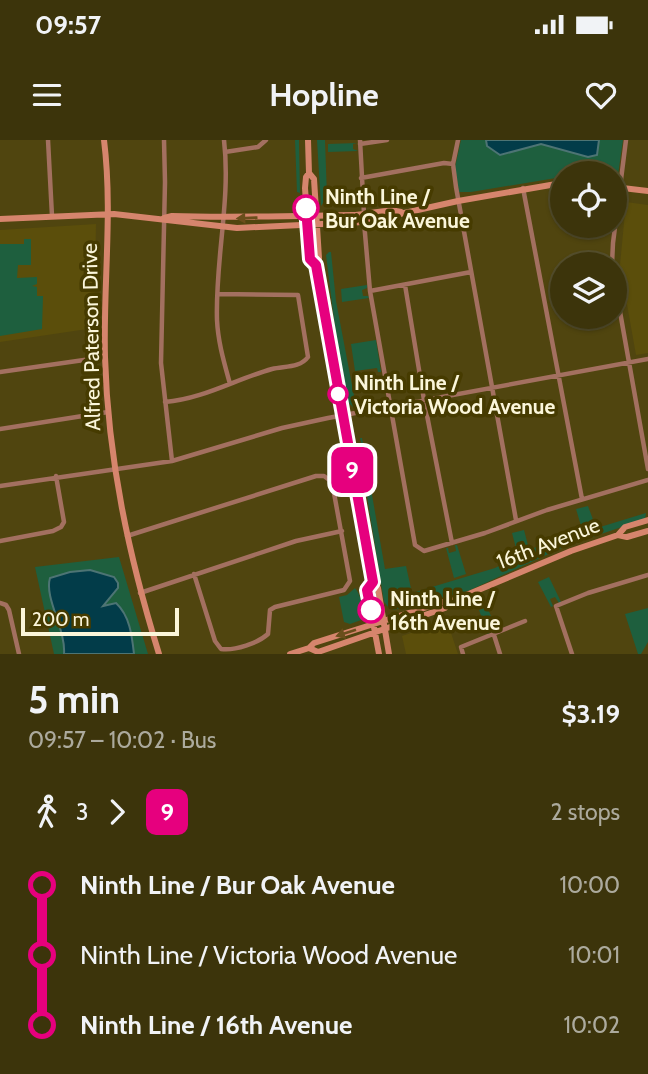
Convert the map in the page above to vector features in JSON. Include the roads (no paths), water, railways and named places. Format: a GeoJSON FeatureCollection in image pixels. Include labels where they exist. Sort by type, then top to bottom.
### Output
{"type":"FeatureCollection","features":[{"type":"Feature","properties":{"kind":"street"},"geometry":{"type":"LineString","coordinates":[[48,140],[52,216]]}},
{"type":"Feature","properties":{"kind":"street","name":"Alfred Paterson Drive"},"geometry":{"type":"LineString","coordinates":[[104,140],[108,214],[105,357],[108,412],[114,468],[127,537],[159,654]]}},
{"type":"Feature","properties":{"kind":"street"},"geometry":{"type":"LineString","coordinates":[[164,140],[161,363],[172,461]]}},
{"type":"Feature","properties":{"kind":"street"},"geometry":{"type":"LineString","coordinates":[[224,140],[218,335],[230,384]]}},
{"type":"Feature","properties":{"kind":"street"},"geometry":{"type":"LineString","coordinates":[[225,152],[258,147],[266,140]]}},
{"type":"Feature","properties":{"kind":"street"},"geometry":{"type":"LineString","coordinates":[[308,140],[309,173],[304,188],[310,259],[316,265]]}},
{"type":"Feature","properties":{"kind":"street"},"geometry":{"type":"LineString","coordinates":[[387,140],[360,142],[361,178],[370,291],[415,545],[424,551],[648,480]]}},
{"type":"Feature","properties":{"kind":"street"},"geometry":{"type":"LineString","coordinates":[[458,140],[453,164],[458,201],[516,520]]}},
{"type":"Feature","properties":{"kind":"street"},"geometry":{"type":"LineString","coordinates":[[622,161],[626,140]]}},
{"type":"Feature","properties":{"kind":"street"},"geometry":{"type":"LineString","coordinates":[[361,178],[444,163],[453,164]]}},
{"type":"Feature","properties":{"kind":"street"},"geometry":{"type":"LineString","coordinates":[[309,173],[314,179],[319,258],[316,265],[373,582],[378,588],[389,654]]}},
{"type":"Feature","properties":{"kind":"street"},"geometry":{"type":"LineString","coordinates":[[164,218],[223,227],[316,224],[364,218],[394,210],[401,212],[550,185]]}},
{"type":"Feature","properties":{"kind":"street"},"geometry":{"type":"LineString","coordinates":[[523,188],[582,499]]}},
{"type":"Feature","properties":{"kind":"street"},"geometry":{"type":"LineString","coordinates":[[627,188],[648,191]]}},
{"type":"Feature","properties":{"kind":"street"},"geometry":{"type":"LineString","coordinates":[[0,219],[108,214],[164,218],[306,215],[364,218]]}},
{"type":"Feature","properties":{"kind":"street"},"geometry":{"type":"LineString","coordinates":[[370,291],[471,272]]}},
{"type":"Feature","properties":{"kind":"street"},"geometry":{"type":"LineString","coordinates":[[405,285],[452,543]]}},
{"type":"Feature","properties":{"kind":"street"},"geometry":{"type":"LineString","coordinates":[[165,402],[190,399],[274,369],[301,364],[308,357],[298,295],[218,294]]}},
{"type":"Feature","properties":{"kind":"street"},"geometry":{"type":"LineString","coordinates":[[622,329],[648,469]]}},
{"type":"Feature","properties":{"kind":"street"},"geometry":{"type":"LineString","coordinates":[[0,372],[105,357]]}},
{"type":"Feature","properties":{"kind":"street"},"geometry":{"type":"LineString","coordinates":[[0,486],[172,461],[282,428],[648,359]]}},
{"type":"Feature","properties":{"kind":"street"},"geometry":{"type":"LineString","coordinates":[[0,429],[108,412]]}},
{"type":"Feature","properties":{"kind":"street"},"geometry":{"type":"LineString","coordinates":[[0,541],[53,531],[61,527],[64,522],[56,476]]}},
{"type":"Feature","properties":{"kind":"street"},"geometry":{"type":"LineString","coordinates":[[127,537],[316,476],[324,476],[332,482],[350,581],[347,587],[338,593],[275,607],[270,610],[268,634],[262,639],[227,650],[221,649],[215,641],[194,574]]}},
{"type":"Feature","properties":{"kind":"street","name":"16th Avenue"},"geometry":{"type":"LineString","coordinates":[[290,654],[309,648],[314,643],[452,601],[571,551],[618,535],[625,527],[648,520]]}},
{"type":"Feature","properties":{"kind":"street"},"geometry":{"type":"LineString","coordinates":[[141,593],[296,541],[342,531]]}},
{"type":"Feature","properties":{"kind":"street","name":"16th Avenue"},"geometry":{"type":"LineString","coordinates":[[618,535],[627,537],[648,531]]}},
{"type":"Feature","properties":{"kind":"street"},"geometry":{"type":"LineString","coordinates":[[572,654],[556,606],[588,593],[648,575]]}},
{"type":"Feature","properties":{"kind":"street"},"geometry":{"type":"LineString","coordinates":[[373,582],[367,590],[379,654]]}},
{"type":"Feature","properties":{"kind":"street","name":"16th Avenue"},"geometry":{"type":"LineString","coordinates":[[309,648],[317,652],[376,633],[445,608],[452,601]]}},
{"type":"Feature","properties":{"kind":"street"},"geometry":{"type":"LineString","coordinates":[[0,603],[6,605],[9,610],[19,654]]}},
{"type":"Feature","properties":{"kind":"street"},"geometry":{"type":"LineString","coordinates":[[463,654],[461,647],[525,621]]}},
{"type":"Feature","properties":{"kind":"street"},"geometry":{"type":"LineString","coordinates":[[494,635],[500,654]]}},
{"type":"Feature","properties":{"kind":"water"},"geometry":{"type":"Polygon","coordinates":[[[486,140],[599,140],[597,155],[588,157],[541,144],[500,155],[487,146],[486,140]]]}},
{"type":"Feature","properties":{"kind":"water"},"geometry":{"type":"Polygon","coordinates":[[[90,570],[114,577],[118,583],[118,588],[103,606],[116,603],[121,608],[131,633],[134,654],[64,654],[62,634],[50,595],[50,578],[90,570]]]}},
{"type":"Feature","properties":{"kind":"place","name":"Ninth Line / Bur Oak Avenue"},"geometry":{"type":"Point","coordinates":[306,208]}},
{"type":"Feature","properties":{"kind":"place","name":"Ninth Line / Victoria Wood Avenue"},"geometry":{"type":"Point","coordinates":[338,394]}},
{"type":"Feature","properties":{"kind":"place","name":"Ninth Line / 16th Avenue"},"geometry":{"type":"Point","coordinates":[371,610]}}]}
